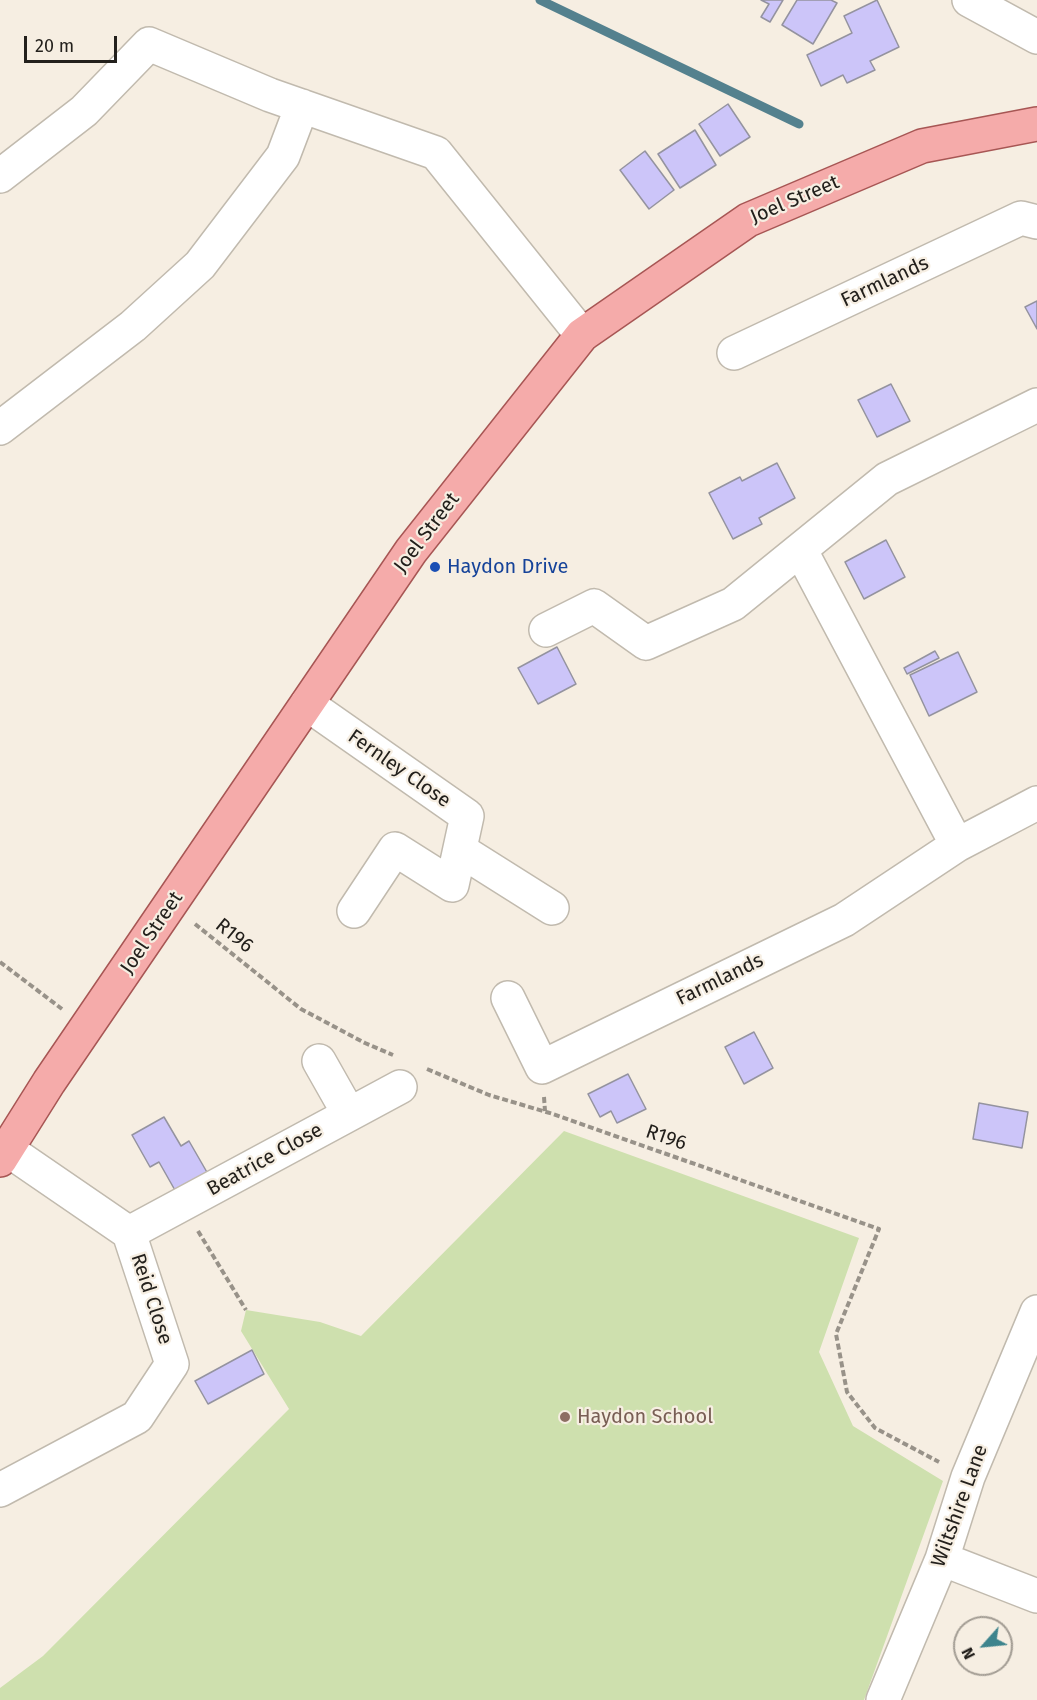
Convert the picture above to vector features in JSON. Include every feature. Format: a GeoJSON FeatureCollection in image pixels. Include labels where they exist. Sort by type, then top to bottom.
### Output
{"type":"FeatureCollection","features":[{"type":"Feature","properties":{"kind":"main road","name":"Joel Street"},"geometry":{"type":"LineString","coordinates":[[4,1155],[49,1082],[411,551],[582,335],[748,220],[922,146],[1037,124]]}},
{"type":"Feature","properties":{"kind":"street"},"geometry":{"type":"LineString","coordinates":[[969,0],[1037,38]]}},
{"type":"Feature","properties":{"kind":"street"},"geometry":{"type":"LineString","coordinates":[[0,176],[84,111],[149,44],[302,106],[436,153],[582,335]]}},
{"type":"Feature","properties":{"kind":"street"},"geometry":{"type":"LineString","coordinates":[[0,428],[133,326],[200,265],[283,156],[302,106]]}},
{"type":"Feature","properties":{"kind":"street","name":"Farmlands"},"geometry":{"type":"LineString","coordinates":[[734,353],[1021,218],[1037,222]]}},
{"type":"Feature","properties":{"kind":"street"},"geometry":{"type":"LineString","coordinates":[[546,630],[594,606],[646,643],[733,604],[887,479],[1037,405]]}},
{"type":"Feature","properties":{"kind":"street"},"geometry":{"type":"LineString","coordinates":[[801,550],[957,845]]}},
{"type":"Feature","properties":{"kind":"street","name":"Fernley Close"},"geometry":{"type":"LineString","coordinates":[[306,704],[467,816],[452,885],[395,849],[354,911]]}},
{"type":"Feature","properties":{"kind":"street","name":"Farmlands"},"geometry":{"type":"LineString","coordinates":[[508,998],[542,1066],[844,920],[957,845],[1037,803]]}},
{"type":"Feature","properties":{"kind":"street"},"geometry":{"type":"LineString","coordinates":[[460,850],[552,908]]}},
{"type":"Feature","properties":{"kind":"street"},"geometry":{"type":"LineString","coordinates":[[319,1061],[349,1114]]}},
{"type":"Feature","properties":{"kind":"street","name":"Beatrice Close"},"geometry":{"type":"LineString","coordinates":[[129,1233],[349,1114],[405,1070]]}},
{"type":"Feature","properties":{"kind":"street","name":"Reid Close"},"geometry":{"type":"LineString","coordinates":[[0,1490],[137,1418],[172,1364],[129,1233],[4,1155]]}},
{"type":"Feature","properties":{"kind":"street","name":"Wiltshire Lane"},"geometry":{"type":"LineString","coordinates":[[883,1700],[942,1559],[968,1477],[1037,1312]]}},
{"type":"Feature","properties":{"kind":"street"},"geometry":{"type":"LineString","coordinates":[[942,1559],[1037,1596]]}},
{"type":"Feature","properties":{"kind":"path","name":"R196"},"geometry":{"type":"LineString","coordinates":[[171,905],[301,1009],[365,1043],[405,1070],[553,1114],[879,1229],[837,1334],[846,1392],[875,1428],[968,1477]]}},
{"type":"Feature","properties":{"kind":"path"},"geometry":{"type":"LineString","coordinates":[[0,962],[86,1028]]}},
{"type":"Feature","properties":{"kind":"path"},"geometry":{"type":"LineString","coordinates":[[182,1205],[246,1310]]}},
{"type":"Feature","properties":{"kind":"green space","name":"Haydon School"},"geometry":{"type":"Polygon","coordinates":[[[564,1131],[859,1238],[819,1352],[853,1426],[943,1481],[864,1700],[0,1700],[0,1688],[43,1656],[289,1409],[241,1331],[246,1310],[320,1322],[361,1336],[564,1131]]]}},
{"type":"Feature","properties":{"kind":"building"},"geometry":{"type":"Polygon","coordinates":[[[761,0],[783,0],[770,22],[761,17],[769,4],[761,0]]]}},
{"type":"Feature","properties":{"kind":"building"},"geometry":{"type":"Polygon","coordinates":[[[797,0],[831,0],[837,3],[813,44],[782,25],[797,0]]]}},
{"type":"Feature","properties":{"kind":"building"},"geometry":{"type":"Polygon","coordinates":[[[877,0],[899,47],[870,61],[875,70],[847,83],[843,75],[821,86],[807,55],[852,33],[844,16],[877,0]]]}},
{"type":"Feature","properties":{"kind":"building"},"geometry":{"type":"Polygon","coordinates":[[[728,104],[750,137],[720,156],[699,124],[728,104]]]}},
{"type":"Feature","properties":{"kind":"building"},"geometry":{"type":"Polygon","coordinates":[[[695,130],[716,165],[680,188],[658,154],[695,130]]]}},
{"type":"Feature","properties":{"kind":"building"},"geometry":{"type":"Polygon","coordinates":[[[645,151],[674,190],[649,209],[620,170],[645,151]]]}},
{"type":"Feature","properties":{"kind":"building"},"geometry":{"type":"Polygon","coordinates":[[[1037,301],[1037,329],[1025,307],[1037,301]]]}},
{"type":"Feature","properties":{"kind":"building"},"geometry":{"type":"Polygon","coordinates":[[[891,384],[910,421],[877,437],[858,400],[891,384]]]}},
{"type":"Feature","properties":{"kind":"building"},"geometry":{"type":"Polygon","coordinates":[[[777,463],[795,498],[759,518],[762,524],[733,539],[709,493],[740,477],[742,481],[777,463]]]}},
{"type":"Feature","properties":{"kind":"building"},"geometry":{"type":"Polygon","coordinates":[[[886,540],[905,577],[864,599],[845,562],[886,540]]]}},
{"type":"Feature","properties":{"kind":"building"},"geometry":{"type":"Polygon","coordinates":[[[557,647],[576,684],[538,704],[518,668],[557,647]]]}},
{"type":"Feature","properties":{"kind":"building"},"geometry":{"type":"Polygon","coordinates":[[[935,651],[939,658],[907,674],[904,668],[935,651]]]}},
{"type":"Feature","properties":{"kind":"building"},"geometry":{"type":"Polygon","coordinates":[[[958,652],[977,692],[929,716],[910,675],[958,652]]]}},
{"type":"Feature","properties":{"kind":"building"},"geometry":{"type":"Polygon","coordinates":[[[754,1032],[773,1068],[744,1084],[725,1047],[754,1032]]]}},
{"type":"Feature","properties":{"kind":"building"},"geometry":{"type":"Polygon","coordinates":[[[628,1074],[646,1109],[617,1123],[611,1111],[600,1117],[588,1094],[628,1074]]]}},
{"type":"Feature","properties":{"kind":"building"},"geometry":{"type":"Polygon","coordinates":[[[979,1103],[1028,1112],[1022,1148],[973,1139],[979,1103]]]}},
{"type":"Feature","properties":{"kind":"building"},"geometry":{"type":"Polygon","coordinates":[[[164,1117],[181,1146],[189,1141],[208,1174],[176,1192],[159,1162],[150,1167],[132,1135],[164,1117]]]}},
{"type":"Feature","properties":{"kind":"building"},"geometry":{"type":"Polygon","coordinates":[[[252,1350],[264,1374],[208,1404],[195,1381],[252,1350]]]}},
{"type":"Feature","properties":{"kind":"waterway"},"geometry":{"type":"LineString","coordinates":[[540,0],[799,124]]}},
{"type":"Feature","properties":{"kind":"place","name":"Haydon Drive"},"geometry":{"type":"Point","coordinates":[435,567]}},
{"type":"Feature","properties":{"kind":"place","name":"Haydon School"},"geometry":{"type":"Point","coordinates":[565,1417]}}]}
